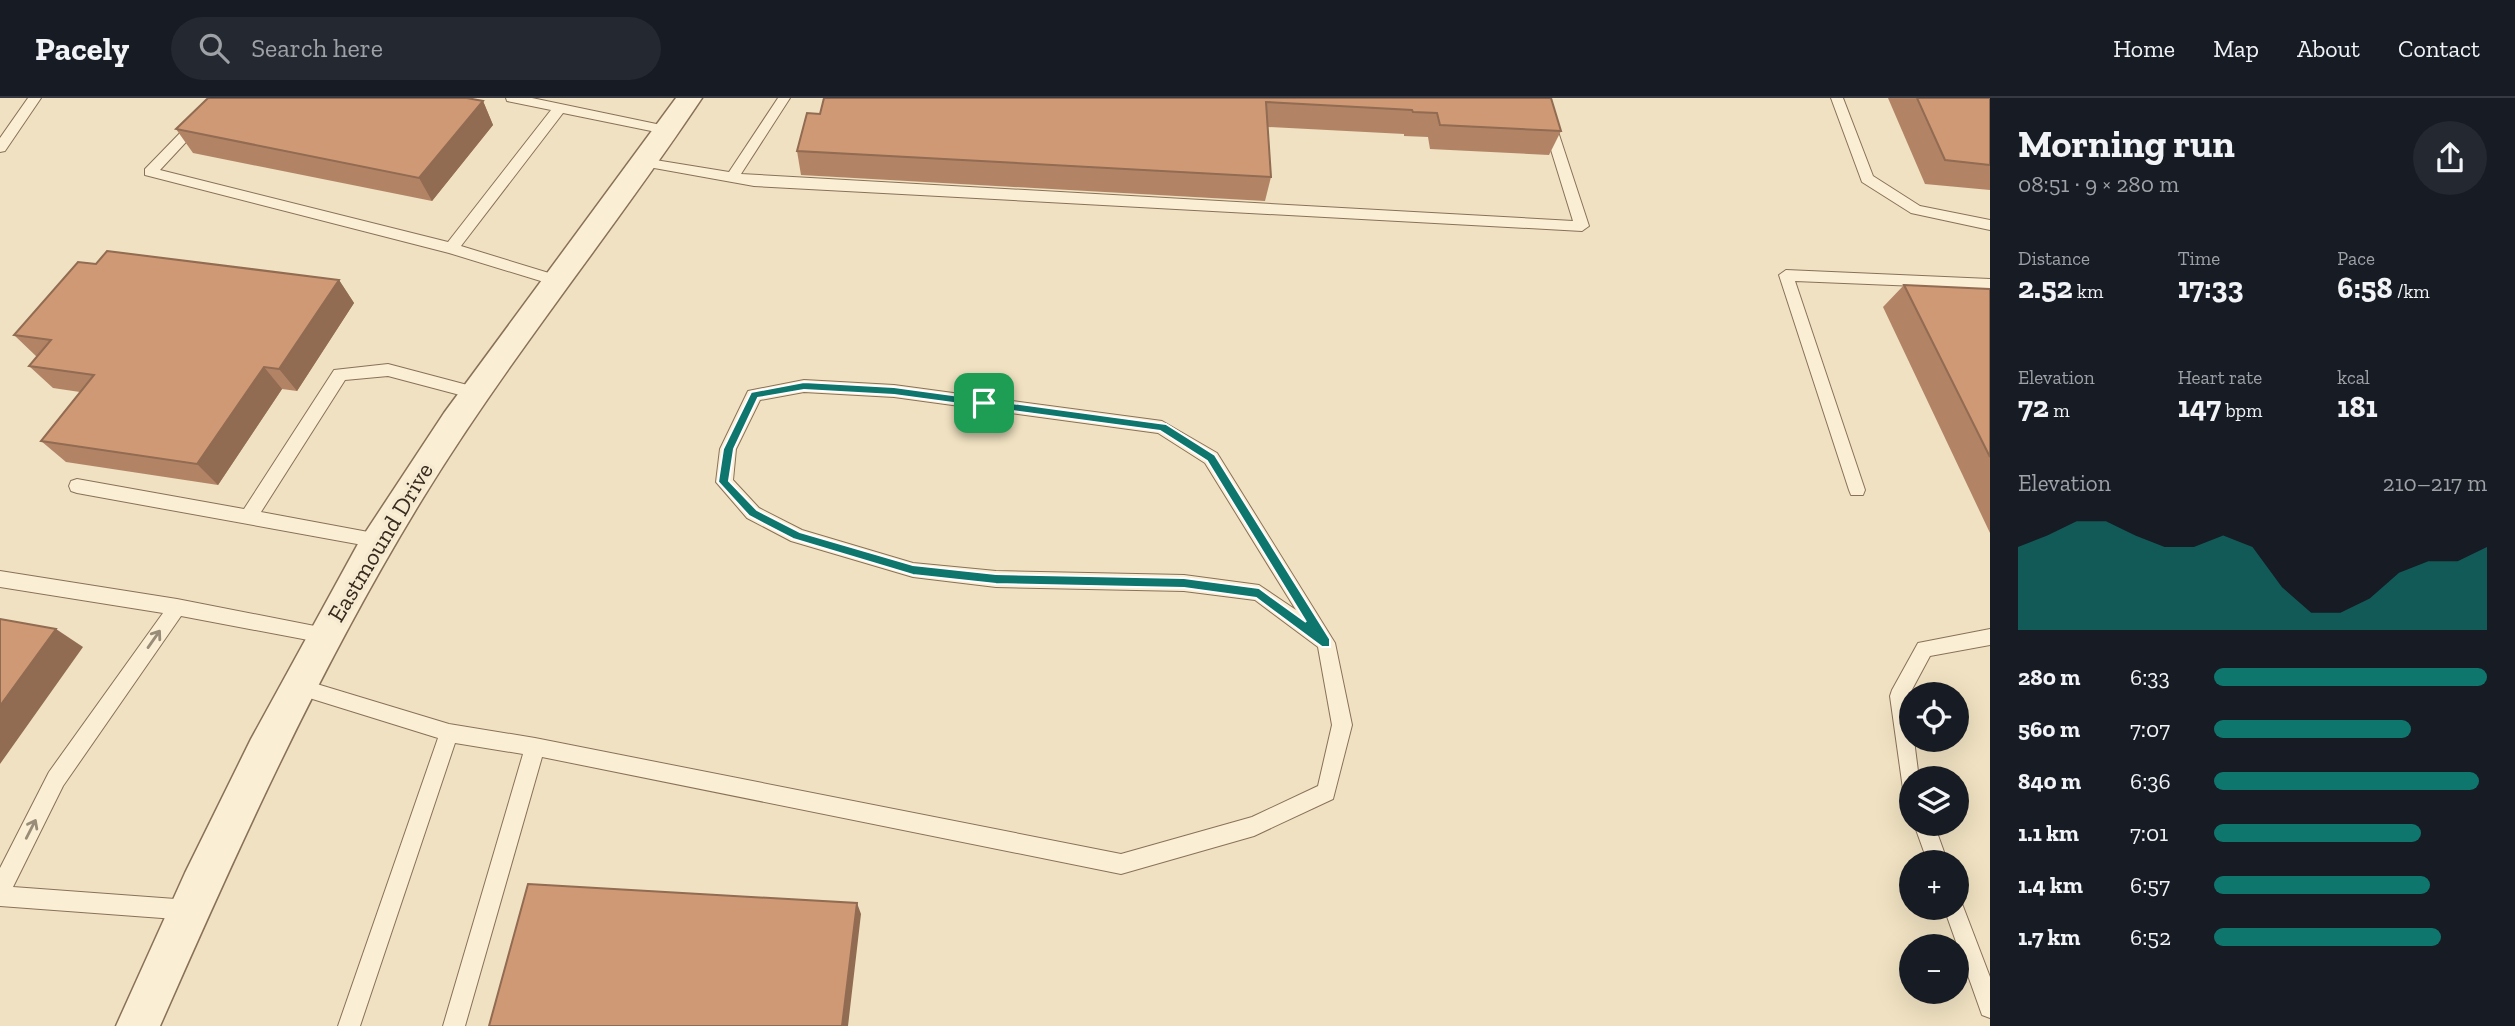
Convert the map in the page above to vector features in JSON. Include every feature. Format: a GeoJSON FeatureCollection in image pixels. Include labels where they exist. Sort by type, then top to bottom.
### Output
{"type":"FeatureCollection","features":[{"type":"Feature","properties":{"kind":"street","name":"Eastmound Drive"},"geometry":{"type":"LineString","coordinates":[[138,1026],[229,820],[296,687],[379,541],[475,393],[689,98]]}},
{"type":"Feature","properties":{"kind":"lane"},"geometry":{"type":"LineString","coordinates":[[0,148],[35,98]]}},
{"type":"Feature","properties":{"kind":"lane"},"geometry":{"type":"LineString","coordinates":[[221,98],[150,172],[451,248],[557,281]]}},
{"type":"Feature","properties":{"kind":"lane"},"geometry":{"type":"LineString","coordinates":[[512,98],[666,130]]}},
{"type":"Feature","properties":{"kind":"lane"},"geometry":{"type":"LineString","coordinates":[[732,178],[784,98]]}},
{"type":"Feature","properties":{"kind":"lane"},"geometry":{"type":"LineString","coordinates":[[643,162],[754,181],[1582,226],[1541,98]]}},
{"type":"Feature","properties":{"kind":"lane"},"geometry":{"type":"LineString","coordinates":[[1837,98],[1867,179],[1916,210],[1990,225]]}},
{"type":"Feature","properties":{"kind":"lane"},"geometry":{"type":"LineString","coordinates":[[451,248],[560,108]]}},
{"type":"Feature","properties":{"kind":"lane"},"geometry":{"type":"LineString","coordinates":[[1857,490],[1786,275],[1990,284]]}},
{"type":"Feature","properties":{"kind":"lane"},"geometry":{"type":"LineString","coordinates":[[248,518],[340,374],[388,370],[475,393]]}},
{"type":"Feature","properties":{"kind":"lane"},"geometry":{"type":"LineString","coordinates":[[296,687],[449,733],[535,747],[1121,864],[1254,826],[1326,792],[1342,725],[1326,643],[1211,458],[1162,427],[894,391],[804,386],[754,395],[728,449],[724,482],[753,513],[797,536],[913,570],[996,579],[1184,583],[1259,593],[1326,643]]}},
{"type":"Feature","properties":{"kind":"lane"},"geometry":{"type":"LineString","coordinates":[[78,486],[379,541]]}},
{"type":"Feature","properties":{"kind":"lane"},"geometry":{"type":"LineString","coordinates":[[0,579],[177,607],[324,635]]}},
{"type":"Feature","properties":{"kind":"lane"},"geometry":{"type":"LineString","coordinates":[[0,890],[56,779],[177,607]]}},
{"type":"Feature","properties":{"kind":"lane"},"geometry":{"type":"LineString","coordinates":[[1908,766],[1899,696],[1924,649],[1990,637]]}},
{"type":"Feature","properties":{"kind":"lane"},"geometry":{"type":"LineString","coordinates":[[349,1026],[449,733]]}},
{"type":"Feature","properties":{"kind":"lane"},"geometry":{"type":"LineString","coordinates":[[454,1026],[535,747]]}},
{"type":"Feature","properties":{"kind":"lane"},"geometry":{"type":"LineString","coordinates":[[0,896],[189,910]]}},
{"type":"Feature","properties":{"kind":"lane"},"geometry":{"type":"LineString","coordinates":[[1958,920],[1990,1007]]}},
{"type":"Feature","properties":{"kind":"building"},"geometry":{"type":"Polygon","coordinates":[[[208,98],[467,98],[483,101],[419,178],[176,129],[208,98]]]}},
{"type":"Feature","properties":{"kind":"building"},"geometry":{"type":"Polygon","coordinates":[[[824,98],[1551,98],[1561,131],[1440,125],[1437,113],[1412,110],[1266,102],[1271,177],[797,151],[807,113],[820,114],[824,98]]]}},
{"type":"Feature","properties":{"kind":"building"},"geometry":{"type":"Polygon","coordinates":[[[1917,98],[1990,98],[1990,165],[1945,160],[1917,98]]]}},
{"type":"Feature","properties":{"kind":"building"},"geometry":{"type":"Polygon","coordinates":[[[107,251],[339,280],[279,369],[264,367],[197,464],[41,441],[94,375],[29,366],[51,340],[14,335],[78,262],[96,264],[107,251]]]}},
{"type":"Feature","properties":{"kind":"building"},"geometry":{"type":"Polygon","coordinates":[[[1904,285],[1990,289],[1990,457],[1904,285]]]}},
{"type":"Feature","properties":{"kind":"building"},"geometry":{"type":"Polygon","coordinates":[[[0,619],[56,629],[0,706],[0,619]]]}},
{"type":"Feature","properties":{"kind":"building"},"geometry":{"type":"Polygon","coordinates":[[[528,884],[857,903],[842,1026],[489,1026],[528,884]]]}},
{"type":"Feature","properties":{"kind":"route"},"geometry":{"type":"LineString","coordinates":[[804,386],[894,391],[984,403],[1162,427],[1211,458],[1326,643],[1259,593],[1184,583],[996,579],[913,570],[797,536],[753,513],[724,482],[728,449],[754,395],[804,386]]}}]}
